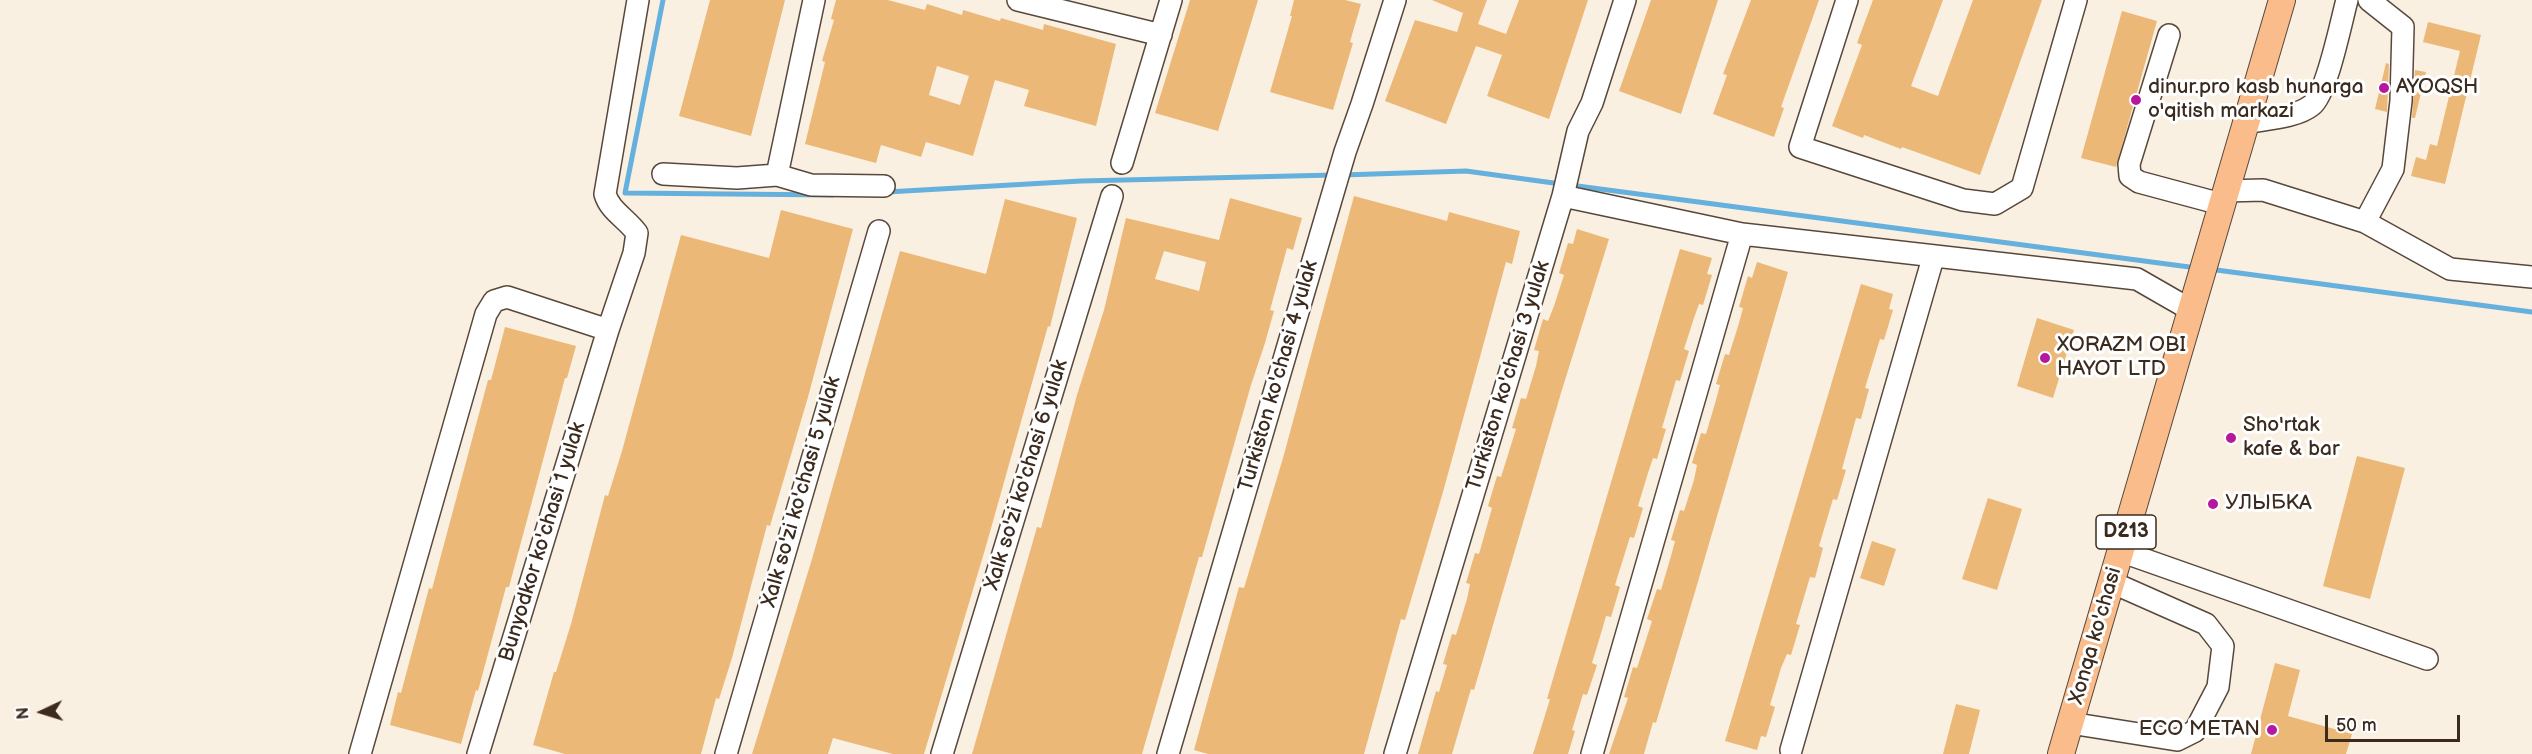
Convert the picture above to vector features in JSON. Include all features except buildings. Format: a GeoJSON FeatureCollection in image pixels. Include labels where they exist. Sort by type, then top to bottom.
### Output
{"type":"FeatureCollection","features":[{"type":"Feature","properties":{"kind":"main road","name":"D213"},"geometry":{"type":"LineString","coordinates":[[2192,310],[2221,203],[2282,0]]}},
{"type":"Feature","properties":{"kind":"main road","name":"Xonqa ko'chasi"},"geometry":{"type":"LineString","coordinates":[[2061,754],[2192,310]]}},
{"type":"Feature","properties":{"kind":"street","name":"Bunyodkor ko'chasi 1 yulak"},"geometry":{"type":"LineString","coordinates":[[478,754],[608,330],[634,253],[637,232],[629,222],[609,206],[605,194],[638,0]]}},
{"type":"Feature","properties":{"kind":"street"},"geometry":{"type":"LineString","coordinates":[[777,175],[814,0]]}},
{"type":"Feature","properties":{"kind":"street"},"geometry":{"type":"LineString","coordinates":[[1018,0],[1161,35]]}},
{"type":"Feature","properties":{"kind":"street"},"geometry":{"type":"LineString","coordinates":[[1122,163],[1171,0]]}},
{"type":"Feature","properties":{"kind":"street","name":"Turkiston ko'chasi 4 yulak"},"geometry":{"type":"LineString","coordinates":[[1168,754],[1345,153],[1395,0]]}},
{"type":"Feature","properties":{"kind":"street","name":"Turkiston ko'chasi 3 yulak"},"geometry":{"type":"LineString","coordinates":[[1395,754],[1563,196],[1578,130],[1592,104],[1625,0]]}},
{"type":"Feature","properties":{"kind":"street"},"geometry":{"type":"LineString","coordinates":[[1847,0],[1800,147],[1963,200],[1995,204],[2022,188],[2076,0]]}},
{"type":"Feature","properties":{"kind":"street"},"geometry":{"type":"LineString","coordinates":[[2245,123],[2301,111],[2314,104],[2322,90],[2347,0]]}},
{"type":"Feature","properties":{"kind":"street"},"geometry":{"type":"LineString","coordinates":[[2365,222],[2393,169],[2401,101],[2403,38],[2403,27],[2369,0]]}},
{"type":"Feature","properties":{"kind":"street"},"geometry":{"type":"LineString","coordinates":[[2169,35],[2128,164],[2130,176],[2139,182],[2221,203],[2263,190],[2365,222],[2450,269],[2532,277]]}},
{"type":"Feature","properties":{"kind":"street"},"geometry":{"type":"LineString","coordinates":[[663,174],[737,178],[777,175],[811,185],[884,186]]}},
{"type":"Feature","properties":{"kind":"street","name":"Xalk so'zi ko'chasi 6 yulak"},"geometry":{"type":"LineString","coordinates":[[942,754],[1112,196]]}},
{"type":"Feature","properties":{"kind":"street"},"geometry":{"type":"LineString","coordinates":[[1563,196],[1742,234],[1933,258],[2137,279],[2192,310]]}},
{"type":"Feature","properties":{"kind":"street","name":"Xalk so'zi ko'chasi 5 yulak"},"geometry":{"type":"LineString","coordinates":[[726,754],[879,231]]}},
{"type":"Feature","properties":{"kind":"street"},"geometry":{"type":"LineString","coordinates":[[1592,754],[1742,234]]}},
{"type":"Feature","properties":{"kind":"street"},"geometry":{"type":"LineString","coordinates":[[1791,750],[1933,258]]}},
{"type":"Feature","properties":{"kind":"street"},"geometry":{"type":"LineString","coordinates":[[360,754],[486,314],[494,302],[507,297],[608,330]]}},
{"type":"Feature","properties":{"kind":"street"},"geometry":{"type":"LineString","coordinates":[[2120,552],[2427,659]]}},
{"type":"Feature","properties":{"kind":"street"},"geometry":{"type":"LineString","coordinates":[[2070,723],[2177,740],[2195,731],[2218,687],[2223,646],[2206,624],[2111,582]]}},
{"type":"Feature","properties":{"kind":"waterway"},"geometry":{"type":"LineString","coordinates":[[663,0],[625,193],[833,195]]}},
{"type":"Feature","properties":{"kind":"waterway"},"geometry":{"type":"LineString","coordinates":[[1343,175],[1466,171],[1561,184]]}},
{"type":"Feature","properties":{"kind":"waterway"},"geometry":{"type":"LineString","coordinates":[[887,192],[1081,181],[1334,175]]}},
{"type":"Feature","properties":{"kind":"waterway"},"geometry":{"type":"LineString","coordinates":[[1570,185],[2197,268]]}},
{"type":"Feature","properties":{"kind":"waterway"},"geometry":{"type":"LineString","coordinates":[[2209,269],[2532,312]]}},
{"type":"Feature","properties":{"kind":"place","name":"AYOQSH"},"geometry":{"type":"Point","coordinates":[2384,88]}},
{"type":"Feature","properties":{"kind":"place","name":"dinur.pro kasb hunarga o'qitish markazi"},"geometry":{"type":"Point","coordinates":[2136,100]}},
{"type":"Feature","properties":{"kind":"place","name":"XORAZM OBI HAYOT LTD"},"geometry":{"type":"Point","coordinates":[2045,358]}},
{"type":"Feature","properties":{"kind":"place","name":"Sho'rtak kafe & bar"},"geometry":{"type":"Point","coordinates":[2231,438]}},
{"type":"Feature","properties":{"kind":"place","name":"УЛЫБКА"},"geometry":{"type":"Point","coordinates":[2213,504]}},
{"type":"Feature","properties":{"kind":"place","name":"ECO METAN"},"geometry":{"type":"Point","coordinates":[2272,730]}}]}
